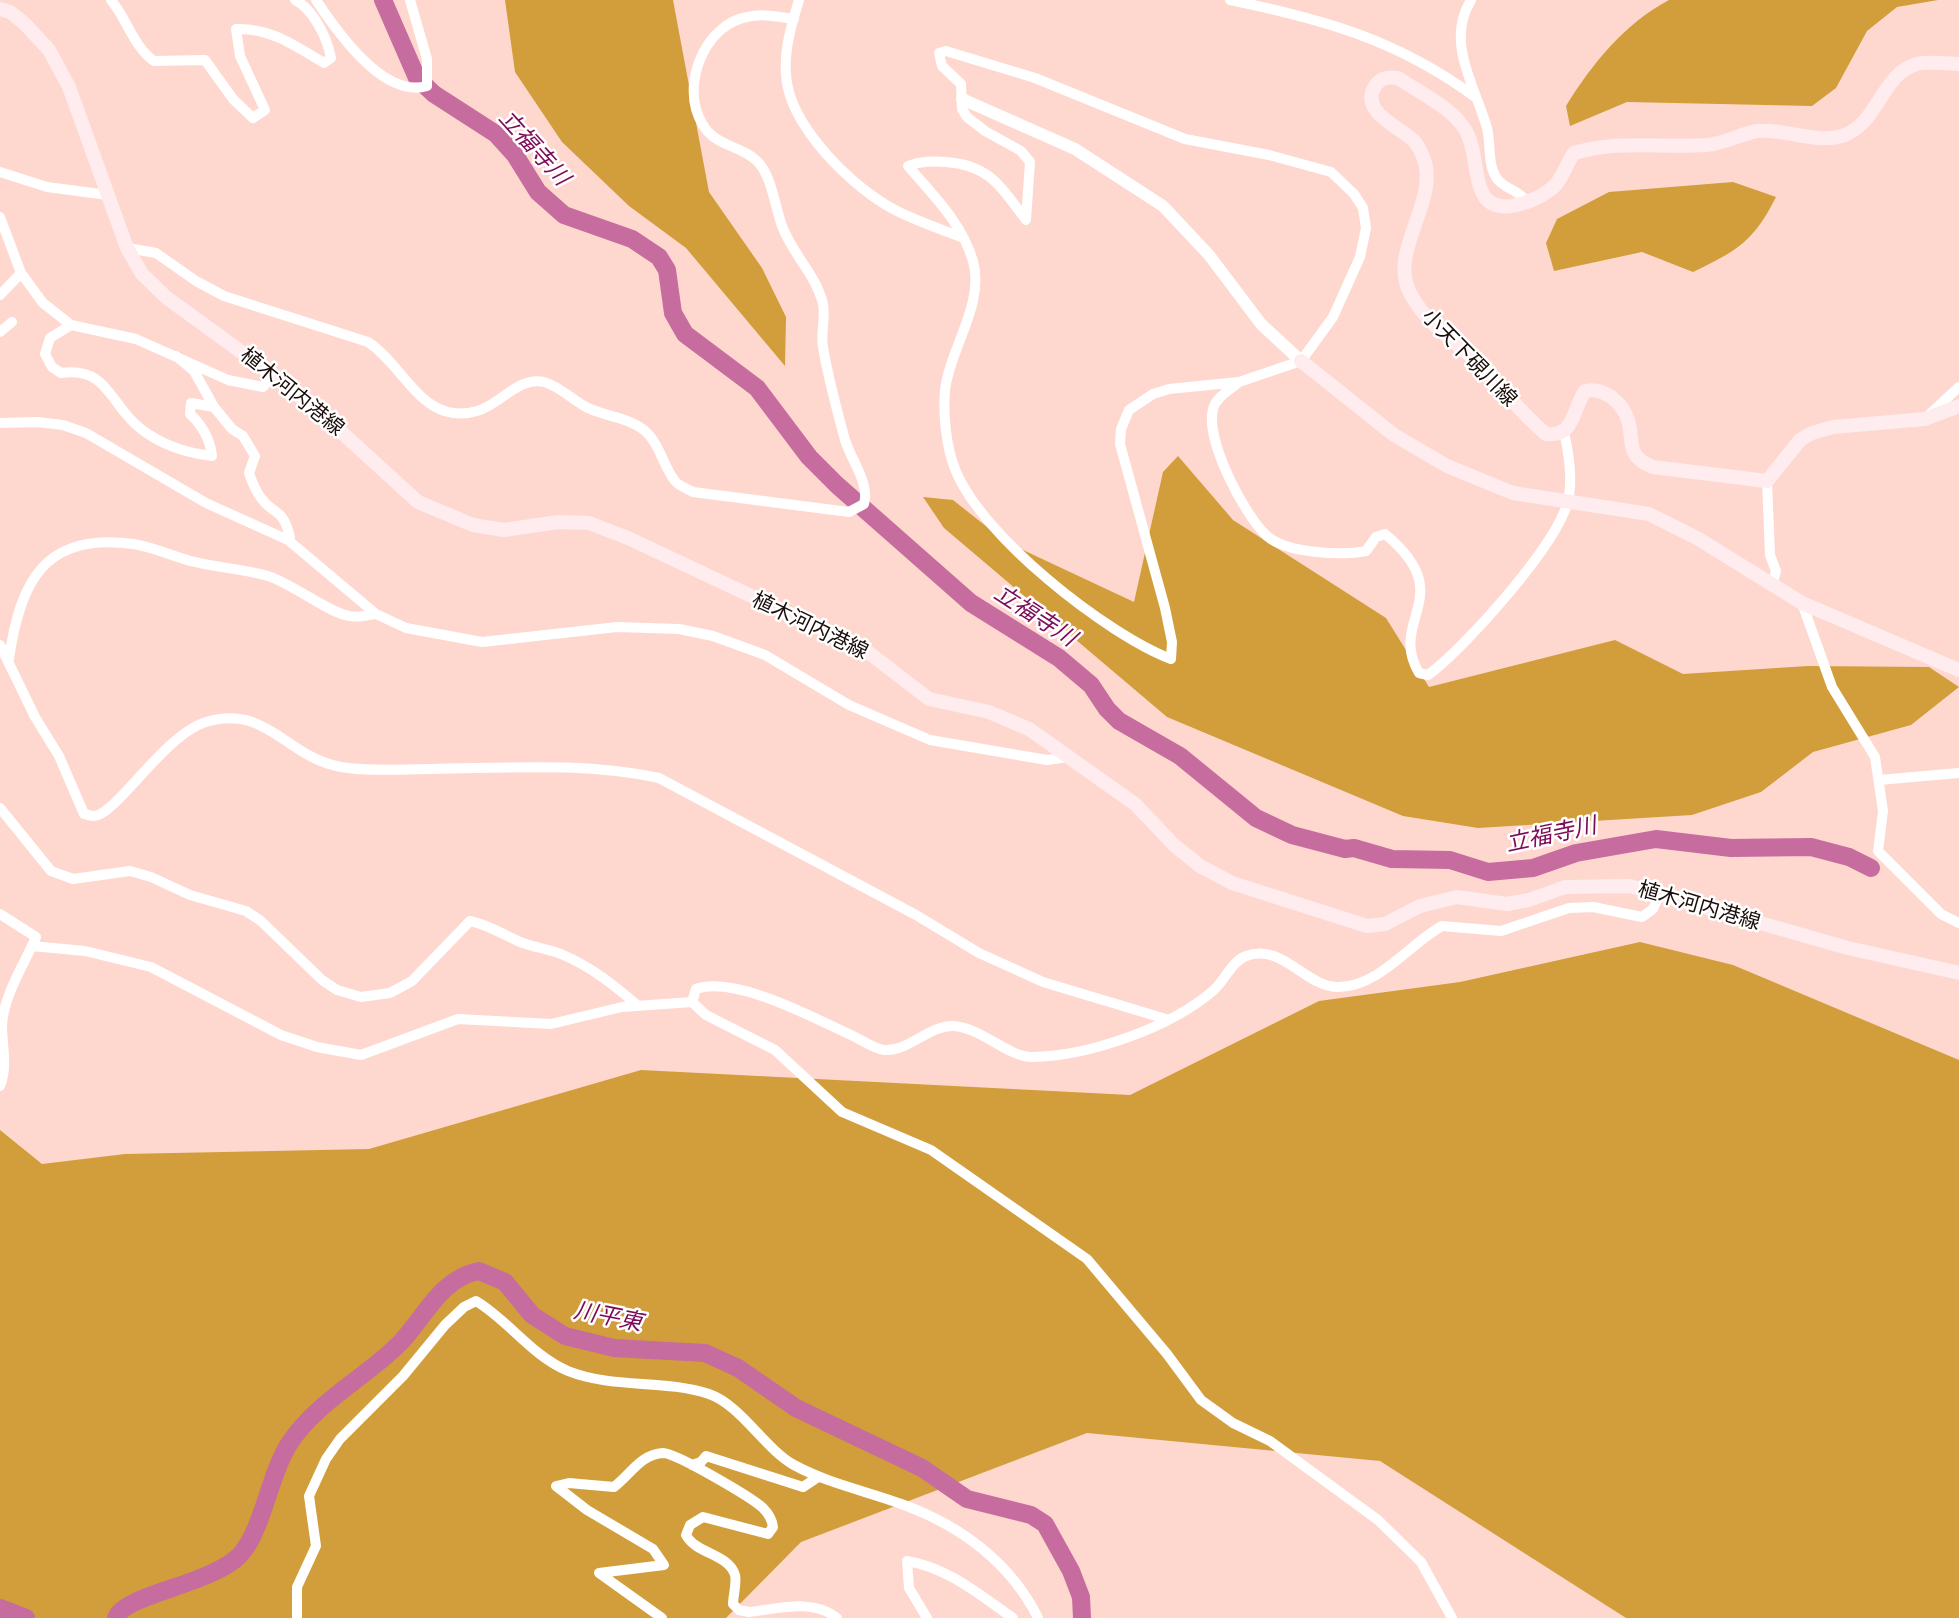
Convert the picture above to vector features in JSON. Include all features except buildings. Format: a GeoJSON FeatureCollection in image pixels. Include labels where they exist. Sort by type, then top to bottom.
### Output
{"type":"FeatureCollection","features":[{"type":"Feature","properties":{"kind":"main road","name":"植木河内港線"},"geometry":{"type":"LineString","coordinates":[[7,7],[24,23],[54,60],[69,88],[127,248],[142,274],[167,298],[273,375],[327,419],[418,502],[473,525],[504,530],[558,522],[589,523],[628,538],[864,649],[929,699],[989,712],[1029,729],[1135,804],[1174,845],[1200,866],[1232,883],[1367,926],[1385,924],[1420,906],[1457,897],[1507,904],[1529,901],[1565,887],[1630,886],[1849,948],[1959,973]]}},
{"type":"Feature","properties":{"kind":"main road"},"geometry":{"type":"LineString","coordinates":[[1527,202],[1551,189],[1574,153],[1591,148],[1648,143],[1710,145],[1758,131],[1822,139],[1842,136],[1870,117],[1897,75],[1908,67],[1920,63],[1959,64]]}},
{"type":"Feature","properties":{"kind":"main road","name":"小天下硯川線"},"geometry":{"type":"LineString","coordinates":[[1527,202],[1511,207],[1497,205],[1484,198],[1478,183],[1476,157],[1467,132],[1456,117],[1398,78],[1388,76],[1377,83],[1372,93],[1373,104],[1381,117],[1414,141],[1423,158],[1427,174],[1405,266],[1410,292],[1430,324],[1469,355],[1537,426],[1546,434],[1564,432]]}},
{"type":"Feature","properties":{"kind":"main road"},"geometry":{"type":"LineString","coordinates":[[1301,361],[1394,435],[1447,466],[1513,494],[1649,513],[1697,538],[1802,603],[1959,670]]}},
{"type":"Feature","properties":{"kind":"main road"},"geometry":{"type":"LineString","coordinates":[[1564,432],[1571,426],[1577,402],[1585,391],[1595,389],[1609,395],[1621,406],[1628,420],[1634,453],[1641,461],[1653,467],[1767,481],[1792,449],[1812,433],[1833,427],[1925,419],[1959,406]]}},
{"type":"Feature","properties":{"kind":"street"},"geometry":{"type":"LineString","coordinates":[[111,0],[141,50],[149,58],[154,61],[205,60],[233,99],[253,118],[265,110],[240,56],[236,29],[272,33],[324,63],[331,58],[329,46],[306,5],[295,0]]}},
{"type":"Feature","properties":{"kind":"street"},"geometry":{"type":"LineString","coordinates":[[316,0],[367,65],[391,80],[418,89],[427,86],[429,71],[410,0]]}},
{"type":"Feature","properties":{"kind":"street"},"geometry":{"type":"LineString","coordinates":[[799,0],[786,72],[791,98],[808,128],[855,183],[896,211],[961,237]]}},
{"type":"Feature","properties":{"kind":"street"},"geometry":{"type":"LineString","coordinates":[[1230,0],[1297,13],[1357,31],[1423,61],[1475,97]]}},
{"type":"Feature","properties":{"kind":"street"},"geometry":{"type":"LineString","coordinates":[[1471,0],[1460,27],[1461,51],[1487,129],[1493,170],[1499,181],[1521,192],[1527,202]]}},
{"type":"Feature","properties":{"kind":"street"},"geometry":{"type":"LineString","coordinates":[[127,248],[156,253],[196,281],[224,296],[368,342],[383,352],[424,402],[439,410],[455,414],[475,412],[527,383],[544,382],[586,407],[643,429],[653,440],[676,482],[694,492],[849,512],[864,504],[867,494],[846,443],[827,369],[823,348],[824,305],[819,290],[783,228],[758,162],[719,141],[704,127],[693,92],[703,53],[719,29],[745,17],[794,19]]}},
{"type":"Feature","properties":{"kind":"street"},"geometry":{"type":"LineString","coordinates":[[946,51],[970,57],[1035,78],[1185,139],[1307,164],[1341,179],[1363,208],[1366,228],[1360,257],[1333,317],[1301,361],[1239,382],[1169,389],[1153,394],[1129,410],[1121,429],[1120,444],[1165,608],[1172,642],[1171,659],[1147,650],[1107,622],[1056,585],[1006,542],[986,519],[955,470],[946,423],[945,392],[950,366],[974,300],[973,261],[955,220],[908,166],[934,161],[962,163],[985,171],[1026,220],[1030,162],[1021,151],[985,131],[967,117],[962,109],[962,99],[961,84],[942,66],[939,53],[946,51]]}},
{"type":"Feature","properties":{"kind":"street"},"geometry":{"type":"LineString","coordinates":[[962,99],[1075,149],[1163,206],[1209,255],[1261,324],[1301,361]]}},
{"type":"Feature","properties":{"kind":"street"},"geometry":{"type":"LineString","coordinates":[[0,172],[47,187],[108,195]]}},
{"type":"Feature","properties":{"kind":"street"},"geometry":{"type":"LineString","coordinates":[[0,217],[21,273],[43,303],[71,325],[136,339],[228,380],[262,387],[273,375]]}},
{"type":"Feature","properties":{"kind":"street"},"geometry":{"type":"LineString","coordinates":[[0,295],[21,273]]}},
{"type":"Feature","properties":{"kind":"street"},"geometry":{"type":"LineString","coordinates":[[0,332],[12,322]]}},
{"type":"Feature","properties":{"kind":"street"},"geometry":{"type":"LineString","coordinates":[[71,325],[50,338],[45,354],[52,367],[61,373],[79,370],[102,382],[140,429],[164,443],[182,453],[212,456],[211,444],[199,422],[190,414],[191,403],[214,407]]}},
{"type":"Feature","properties":{"kind":"street"},"geometry":{"type":"LineString","coordinates":[[176,356],[194,371],[214,407],[251,445],[255,456],[249,473],[254,488],[262,501],[277,509],[286,522],[290,537],[288,540]]}},
{"type":"Feature","properties":{"kind":"street"},"geometry":{"type":"LineString","coordinates":[[1239,382],[1219,398],[1213,407],[1212,424],[1229,480],[1241,500],[1267,537],[1298,548],[1329,554],[1355,554],[1366,551],[1376,537],[1385,534],[1402,548],[1421,578],[1410,645],[1411,659],[1419,673],[1428,675],[1444,663],[1494,611],[1558,527],[1568,502],[1569,454],[1564,432]]}},
{"type":"Feature","properties":{"kind":"street"},"geometry":{"type":"LineString","coordinates":[[1925,419],[1959,387]]}},
{"type":"Feature","properties":{"kind":"street"},"geometry":{"type":"LineString","coordinates":[[0,423],[37,422],[63,425],[86,433],[206,503],[288,540],[376,614],[405,628],[482,642],[617,627],[679,629],[713,636],[765,655],[849,705],[930,740],[1047,760],[1068,757]]}},
{"type":"Feature","properties":{"kind":"street"},"geometry":{"type":"LineString","coordinates":[[1767,481],[1770,555],[1776,571],[1772,586]]}},
{"type":"Feature","properties":{"kind":"street"},"geometry":{"type":"LineString","coordinates":[[9,660],[18,612],[36,575],[51,557],[81,544],[135,544],[194,562],[268,576],[302,590],[349,617],[376,614]]}},
{"type":"Feature","properties":{"kind":"street"},"geometry":{"type":"LineString","coordinates":[[1802,603],[1832,687],[1874,758],[1883,818],[1878,851],[1941,914],[1959,923]]}},
{"type":"Feature","properties":{"kind":"street"},"geometry":{"type":"LineString","coordinates":[[0,645],[34,717],[59,756],[84,814],[93,816],[108,810],[172,741],[204,722],[227,718],[248,719],[267,727],[301,753],[343,767],[570,766],[624,771],[659,778],[992,959],[1042,982],[1166,1019]]}},
{"type":"Feature","properties":{"kind":"street"},"geometry":{"type":"LineString","coordinates":[[1879,780],[1959,773]]}},
{"type":"Feature","properties":{"kind":"street"},"geometry":{"type":"LineString","coordinates":[[0,807],[51,871],[73,879],[130,871],[151,877],[190,895],[246,911],[261,920],[321,980],[337,990],[361,997],[390,993],[412,981],[470,920],[490,925],[523,943],[559,953],[582,964],[611,982],[637,1005]]}},
{"type":"Feature","properties":{"kind":"street"},"geometry":{"type":"LineString","coordinates":[[692,1002],[696,989],[717,985],[750,993],[884,1050],[902,1046],[941,1026],[971,1029],[1030,1057],[1128,1038],[1166,1019],[1214,989],[1238,960],[1249,954],[1273,955],[1320,982],[1338,988],[1363,982],[1442,926],[1501,932],[1569,908],[1593,907],[1627,916],[1642,916],[1653,909],[1660,894]]}},
{"type":"Feature","properties":{"kind":"street"},"geometry":{"type":"LineString","coordinates":[[0,914],[36,937],[6,1005],[2,1024],[5,1049],[0,1086]]}},
{"type":"Feature","properties":{"kind":"street"},"geometry":{"type":"LineString","coordinates":[[32,946],[85,951],[151,967],[281,1034],[317,1047],[361,1055],[457,1019],[551,1024],[637,1005],[692,1002],[706,1015],[775,1049],[842,1112],[931,1150],[1087,1259],[1167,1354],[1201,1401],[1233,1423],[1270,1441],[1388,1529],[1421,1562],[1452,1618]]}},
{"type":"Feature","properties":{"kind":"street"},"geometry":{"type":"LineString","coordinates":[[297,1618],[297,1587],[316,1546],[309,1496],[326,1459],[340,1439],[403,1376],[445,1325],[464,1307],[476,1301],[486,1306],[532,1348],[567,1370],[606,1380],[678,1386],[712,1395],[783,1457],[818,1477],[905,1505],[940,1521],[971,1539],[1003,1567],[1026,1592],[1038,1618]]}},
{"type":"Feature","properties":{"kind":"street"},"geometry":{"type":"LineString","coordinates":[[662,1618],[599,1573],[664,1565],[653,1549],[587,1510],[556,1486],[569,1483],[614,1487],[647,1457],[665,1453],[692,1465],[746,1495],[772,1518],[773,1527],[768,1534],[703,1517],[690,1525],[686,1535],[691,1544],[728,1564],[735,1575],[733,1604],[739,1610],[749,1612],[810,1606],[822,1608],[836,1618]]}},
{"type":"Feature","properties":{"kind":"street"},"geometry":{"type":"LineString","coordinates":[[692,1465],[701,1462],[706,1456],[803,1487],[818,1477]]}},
{"type":"Feature","properties":{"kind":"street"},"geometry":{"type":"LineString","coordinates":[[927,1618],[909,1588],[907,1561],[920,1563],[954,1578],[1013,1618]]}},
{"type":"Feature","properties":{"kind":"shaded area"},"geometry":{"type":"Polygon","coordinates":[[[505,0],[673,0],[709,192],[762,268],[786,317],[785,366],[686,248],[629,206],[562,142],[515,72],[505,0]]]}},
{"type":"Feature","properties":{"kind":"shaded area"},"geometry":{"type":"Polygon","coordinates":[[[1669,0],[1938,0],[1897,7],[1867,31],[1836,88],[1812,106],[1627,102],[1570,126],[1566,106],[1598,60],[1623,33],[1669,0]]]}},
{"type":"Feature","properties":{"kind":"shaded area"},"geometry":{"type":"Polygon","coordinates":[[[1733,182],[1776,197],[1752,235],[1733,251],[1708,265],[1693,272],[1642,252],[1554,271],[1546,243],[1557,219],[1609,192],[1733,182]]]}},
{"type":"Feature","properties":{"kind":"shaded area"},"geometry":{"type":"Polygon","coordinates":[[[1178,456],[1233,520],[1386,618],[1429,687],[1615,640],[1683,674],[1808,666],[1929,667],[1959,687],[1911,725],[1813,752],[1761,792],[1692,815],[1478,828],[1403,816],[1167,717],[944,528],[923,497],[953,500],[1006,542],[1134,602],[1163,472],[1178,456]]]}},
{"type":"Feature","properties":{"kind":"shaded area"},"geometry":{"type":"Polygon","coordinates":[[[1640,942],[1733,965],[1959,1060],[1959,1618],[1626,1618],[1380,1461],[1087,1433],[801,1542],[726,1618],[0,1618],[0,1130],[42,1164],[125,1154],[369,1149],[641,1070],[1130,1095],[1319,1001],[1460,982],[1640,942]]]}},
{"type":"Feature","properties":{"kind":"waterway","name":"立福寺川"},"geometry":{"type":"LineString","coordinates":[[383,0],[417,78],[434,94],[496,134],[515,155],[538,192],[564,215],[632,239],[659,257],[667,270],[673,313],[685,334],[757,388],[809,457],[837,485],[971,603],[1059,658],[1091,685],[1107,709],[1119,721],[1180,756],[1256,818],[1292,835],[1345,849],[1354,848],[1392,859],[1450,860],[1488,872],[1533,868],[1576,853],[1656,839],[1731,848],[1811,847],[1849,857],[1871,868]]}},
{"type":"Feature","properties":{"kind":"waterway","name":"川平東"},"geometry":{"type":"LineString","coordinates":[[116,1618],[122,1610],[135,1602],[210,1574],[240,1555],[255,1531],[282,1457],[300,1429],[326,1403],[399,1344],[443,1291],[465,1275],[479,1271],[505,1282],[532,1315],[565,1336],[614,1348],[705,1353],[738,1368],[796,1408],[922,1468],[967,1499],[1031,1515],[1045,1524],[1071,1571],[1081,1597],[1082,1618]]}},
{"type":"Feature","properties":{"kind":"waterway"},"geometry":{"type":"LineString","coordinates":[[0,1608],[26,1618]]}}]}
